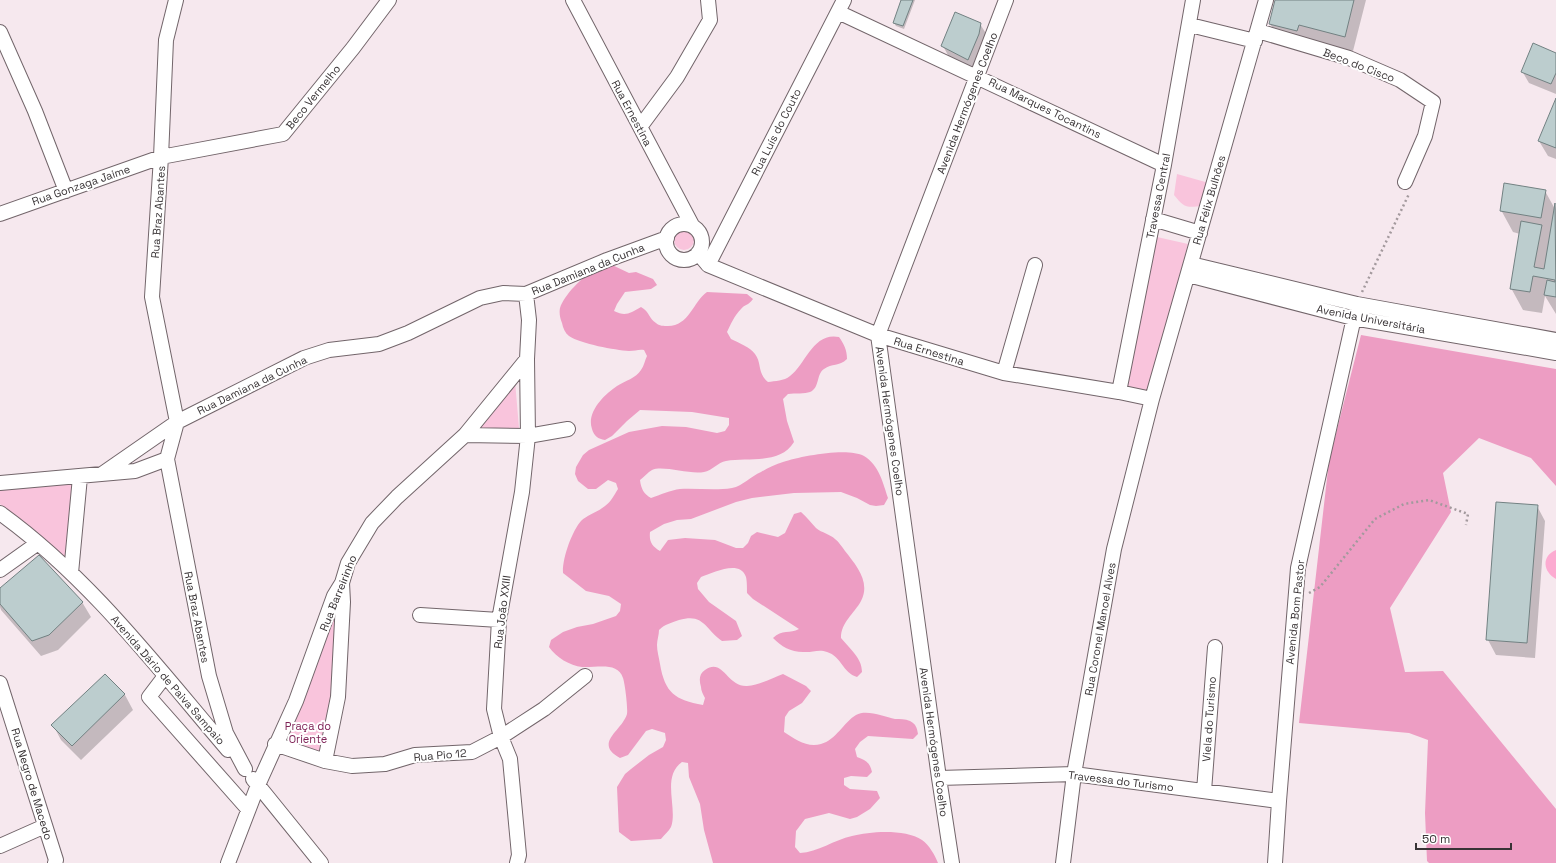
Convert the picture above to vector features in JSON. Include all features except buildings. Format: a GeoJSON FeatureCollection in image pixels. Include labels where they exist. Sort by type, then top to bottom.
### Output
{"type":"FeatureCollection","features":[{"type":"Feature","properties":{"kind":"street","name":"Rua Braz Abantes"},"geometry":{"type":"LineString","coordinates":[[176,0],[166,40],[161,157],[152,296],[176,422]]}},
{"type":"Feature","properties":{"kind":"street","name":"Beco Vermelho"},"geometry":{"type":"LineString","coordinates":[[161,157],[283,134],[390,0]]}},
{"type":"Feature","properties":{"kind":"street","name":"Rua Ernestina"},"geometry":{"type":"LineString","coordinates":[[573,0],[692,225]]}},
{"type":"Feature","properties":{"kind":"street"},"geometry":{"type":"LineString","coordinates":[[640,127],[678,77],[710,20],[708,0]]}},
{"type":"Feature","properties":{"kind":"street","name":"Avenida Hermógenes Coelho"},"geometry":{"type":"LineString","coordinates":[[952,863],[878,335],[1006,0]]}},
{"type":"Feature","properties":{"kind":"street","name":"Travessa Central"},"geometry":{"type":"LineString","coordinates":[[1119,392],[1164,165],[1190,25],[1193,0]]}},
{"type":"Feature","properties":{"kind":"street","name":"Rua Félix Bulhões"},"geometry":{"type":"LineString","coordinates":[[1152,399],[1266,0]]}},
{"type":"Feature","properties":{"kind":"street","name":"Rua Marques Tocantins"},"geometry":{"type":"LineString","coordinates":[[841,6],[976,76],[1164,165]]}},
{"type":"Feature","properties":{"kind":"street","name":"Rua Luís do Couto"},"geometry":{"type":"LineString","coordinates":[[708,265],[841,6]]}},
{"type":"Feature","properties":{"kind":"street","name":"Beco do Cisco"},"geometry":{"type":"LineString","coordinates":[[1190,25],[1256,36],[1349,58],[1400,80],[1433,102],[1425,136],[1405,182]]}},
{"type":"Feature","properties":{"kind":"street"},"geometry":{"type":"LineString","coordinates":[[0,32],[35,111],[66,191]]}},
{"type":"Feature","properties":{"kind":"street","name":"Rua Gonzaga Jaime"},"geometry":{"type":"LineString","coordinates":[[0,214],[161,157]]}},
{"type":"Feature","properties":{"kind":"street"},"geometry":{"type":"LineString","coordinates":[[1153,219],[1200,233]]}},
{"type":"Feature","properties":{"kind":"street"},"geometry":{"type":"LineString","coordinates":[[681,224],[692,225],[700,231],[703,241],[698,253],[685,260],[675,257],[668,249],[667,238],[672,229],[681,224]]}},
{"type":"Feature","properties":{"kind":"street","name":"Rua Damiana da Cunha"},"geometry":{"type":"LineString","coordinates":[[102,474],[176,422],[304,358],[329,350],[379,344],[408,333],[480,298],[503,293],[526,294],[607,260],[667,238]]}},
{"type":"Feature","properties":{"kind":"street","name":"Rua Ernestina"},"geometry":{"type":"LineString","coordinates":[[698,253],[708,265],[878,335],[1004,373],[1152,399]]}},
{"type":"Feature","properties":{"kind":"street"},"geometry":{"type":"LineString","coordinates":[[1004,373],[1035,265]]}},
{"type":"Feature","properties":{"kind":"street","name":"Avenida Universitária"},"geometry":{"type":"LineString","coordinates":[[1189,269],[1355,311],[1556,353]]}},
{"type":"Feature","properties":{"kind":"street","name":"Rua João XXIII"},"geometry":{"type":"LineString","coordinates":[[517,863],[520,855],[510,759],[501,737],[494,709],[499,620],[522,492],[528,436],[527,359],[529,320],[526,294]]}},
{"type":"Feature","properties":{"kind":"street","name":"Avenida Universitária"},"geometry":{"type":"LineString","coordinates":[[1355,311],[1556,340]]}},
{"type":"Feature","properties":{"kind":"street","name":"Avenida Bom Pastor"},"geometry":{"type":"LineString","coordinates":[[1275,863],[1298,568],[1355,311]]}},
{"type":"Feature","properties":{"kind":"street","name":"Rua Barreirinho"},"geometry":{"type":"LineString","coordinates":[[228,863],[248,809],[275,744],[296,701],[334,596],[342,583],[348,563],[372,523],[396,498],[465,435],[527,359]]}},
{"type":"Feature","properties":{"kind":"street","name":"Rua Coronel Manoel Alves"},"geometry":{"type":"LineString","coordinates":[[1063,863],[1074,774],[1114,549],[1152,399]]}},
{"type":"Feature","properties":{"kind":"street"},"geometry":{"type":"LineString","coordinates":[[167,459],[176,422]]}},
{"type":"Feature","properties":{"kind":"street"},"geometry":{"type":"LineString","coordinates":[[465,435],[528,436],[568,429]]}},
{"type":"Feature","properties":{"kind":"street","name":"Rua Braz Abantes"},"geometry":{"type":"LineString","coordinates":[[167,459],[209,676],[226,733],[245,769]]}},
{"type":"Feature","properties":{"kind":"street","name":"Rua Damiana da Cunha"},"geometry":{"type":"LineString","coordinates":[[0,483],[135,471],[167,459]]}},
{"type":"Feature","properties":{"kind":"street"},"geometry":{"type":"LineString","coordinates":[[71,573],[80,477]]}},
{"type":"Feature","properties":{"kind":"street","name":"Avenida Dário de Paiva Sampaio"},"geometry":{"type":"LineString","coordinates":[[0,513],[38,543],[71,573],[129,634],[245,769],[321,863]]}},
{"type":"Feature","properties":{"kind":"street"},"geometry":{"type":"LineString","coordinates":[[0,570],[38,543]]}},
{"type":"Feature","properties":{"kind":"street"},"geometry":{"type":"LineString","coordinates":[[325,761],[338,697],[343,602],[342,583]]}},
{"type":"Feature","properties":{"kind":"street"},"geometry":{"type":"LineString","coordinates":[[420,615],[499,620]]}},
{"type":"Feature","properties":{"kind":"street","name":"Viela do Turismo"},"geometry":{"type":"LineString","coordinates":[[1204,791],[1215,647]]}},
{"type":"Feature","properties":{"kind":"street"},"geometry":{"type":"LineString","coordinates":[[165,676],[149,697],[248,809]]}},
{"type":"Feature","properties":{"kind":"street","name":"Rua Pio 12"},"geometry":{"type":"LineString","coordinates":[[275,744],[325,761],[352,766],[386,764],[415,755],[472,752],[501,737],[544,709],[585,676]]}},
{"type":"Feature","properties":{"kind":"street","name":"Rua Negro de Macedo"},"geometry":{"type":"LineString","coordinates":[[0,683],[56,860],[55,863]]}},
{"type":"Feature","properties":{"kind":"street","name":"Travessa do Turismo"},"geometry":{"type":"LineString","coordinates":[[939,778],[1074,774],[1279,801]]}},
{"type":"Feature","properties":{"kind":"street"},"geometry":{"type":"LineString","coordinates":[[0,846],[44,826]]}},
{"type":"Feature","properties":{"kind":"path"},"geometry":{"type":"LineString","coordinates":[[1355,311],[1410,192],[1410,188],[1405,182]]}},
{"type":"Feature","properties":{"kind":"path"},"geometry":{"type":"LineString","coordinates":[[1295,602],[1320,587],[1375,519],[1404,504],[1429,500],[1468,514],[1466,525]]}},
{"type":"Feature","properties":{"kind":"green space"},"geometry":{"type":"Polygon","coordinates":[[[1177,174],[1209,183],[1202,206],[1185,206],[1174,195],[1177,174]]]}},
{"type":"Feature","properties":{"kind":"green space"},"geometry":{"type":"Polygon","coordinates":[[[684,230],[691,233],[694,240],[691,247],[684,250],[677,247],[674,240],[677,233],[684,230]]]}},
{"type":"Feature","properties":{"kind":"green space"},"geometry":{"type":"Polygon","coordinates":[[[1157,237],[1188,244],[1148,393],[1126,388],[1157,237]]]}},
{"type":"Feature","properties":{"kind":"green space"},"geometry":{"type":"Polygon","coordinates":[[[515,381],[519,428],[475,428],[515,381]]]}},
{"type":"Feature","properties":{"kind":"green space"},"geometry":{"type":"Polygon","coordinates":[[[72,484],[65,559],[0,504],[0,489],[72,484]]]}},
{"type":"Feature","properties":{"kind":"green space","name":"Praça do Oriente"},"geometry":{"type":"Polygon","coordinates":[[[339,595],[333,692],[321,757],[286,742],[301,707],[339,595]]]}},
{"type":"Feature","properties":{"kind":"shaded area"},"geometry":{"type":"Polygon","coordinates":[[[610,264],[629,273],[636,272],[653,279],[657,285],[651,289],[625,292],[614,311],[625,314],[641,307],[646,311],[652,320],[662,326],[675,325],[681,322],[707,292],[747,294],[753,299],[750,303],[742,307],[727,332],[731,339],[747,347],[755,354],[762,375],[768,382],[788,378],[796,371],[816,344],[823,339],[839,337],[842,342],[846,350],[847,359],[841,363],[824,369],[820,374],[817,384],[810,392],[788,394],[783,399],[787,421],[794,442],[781,454],[763,459],[723,462],[710,470],[698,473],[670,469],[657,469],[650,471],[640,480],[643,491],[651,498],[669,491],[680,489],[719,489],[736,487],[757,474],[778,464],[812,455],[847,452],[857,453],[869,460],[880,475],[888,498],[884,505],[870,505],[841,492],[794,493],[752,498],[736,502],[691,519],[677,520],[664,524],[650,532],[652,543],[660,551],[668,540],[685,538],[715,540],[736,548],[743,548],[748,543],[751,536],[757,532],[778,537],[785,533],[794,514],[801,512],[816,528],[831,536],[838,542],[854,562],[861,574],[864,594],[858,606],[845,623],[841,638],[858,658],[862,672],[857,677],[852,675],[836,657],[827,652],[796,652],[780,644],[773,638],[776,635],[799,629],[753,599],[747,593],[746,577],[743,572],[732,568],[719,570],[701,577],[697,583],[698,589],[709,602],[736,621],[742,636],[737,640],[722,641],[699,620],[687,618],[666,625],[659,630],[657,645],[658,654],[662,674],[668,688],[678,697],[693,703],[703,705],[705,698],[701,690],[700,677],[705,670],[711,667],[716,667],[721,670],[740,685],[747,686],[757,684],[783,674],[806,686],[811,691],[802,703],[789,711],[785,717],[784,732],[806,744],[816,745],[826,742],[836,735],[852,718],[860,713],[876,714],[914,723],[918,734],[913,739],[868,736],[860,742],[855,749],[857,757],[867,762],[872,772],[867,777],[851,776],[844,778],[844,785],[850,789],[877,791],[880,798],[870,809],[857,817],[850,819],[829,813],[805,819],[796,831],[795,847],[800,853],[820,848],[860,834],[888,832],[907,834],[922,840],[932,850],[938,863],[713,863],[704,830],[700,804],[689,777],[688,763],[682,762],[676,768],[672,776],[671,793],[673,819],[671,827],[661,839],[631,841],[619,832],[617,787],[625,774],[649,755],[663,747],[666,740],[665,733],[652,729],[646,731],[628,755],[620,758],[612,752],[609,747],[609,742],[627,714],[625,685],[620,673],[612,667],[582,667],[573,665],[559,657],[549,647],[551,640],[563,632],[616,616],[620,611],[621,604],[609,596],[586,591],[563,573],[564,560],[571,538],[581,521],[607,504],[618,489],[616,483],[608,480],[596,489],[588,489],[578,481],[575,474],[576,467],[583,455],[589,450],[629,432],[662,426],[686,427],[717,433],[725,431],[729,425],[729,418],[692,412],[640,410],[612,436],[605,440],[598,438],[595,435],[591,423],[594,410],[612,389],[639,373],[647,356],[644,350],[629,351],[615,349],[574,339],[564,330],[560,317],[560,308],[565,297],[580,281],[595,270],[610,264]]]}},
{"type":"Feature","properties":{"kind":"shaded area"},"geometry":{"type":"Polygon","coordinates":[[[1361,335],[1556,369],[1556,486],[1531,458],[1479,438],[1443,473],[1451,512],[1390,608],[1405,672],[1443,671],[1556,809],[1556,863],[1429,863],[1427,861],[1425,813],[1428,740],[1409,733],[1299,723],[1329,461],[1361,335]]]}},
{"type":"Feature","properties":{"kind":"shaded area"},"geometry":{"type":"Polygon","coordinates":[[[1556,550],[1556,579],[1548,572],[1546,568],[1546,560],[1551,553],[1556,550]]]}}]}
